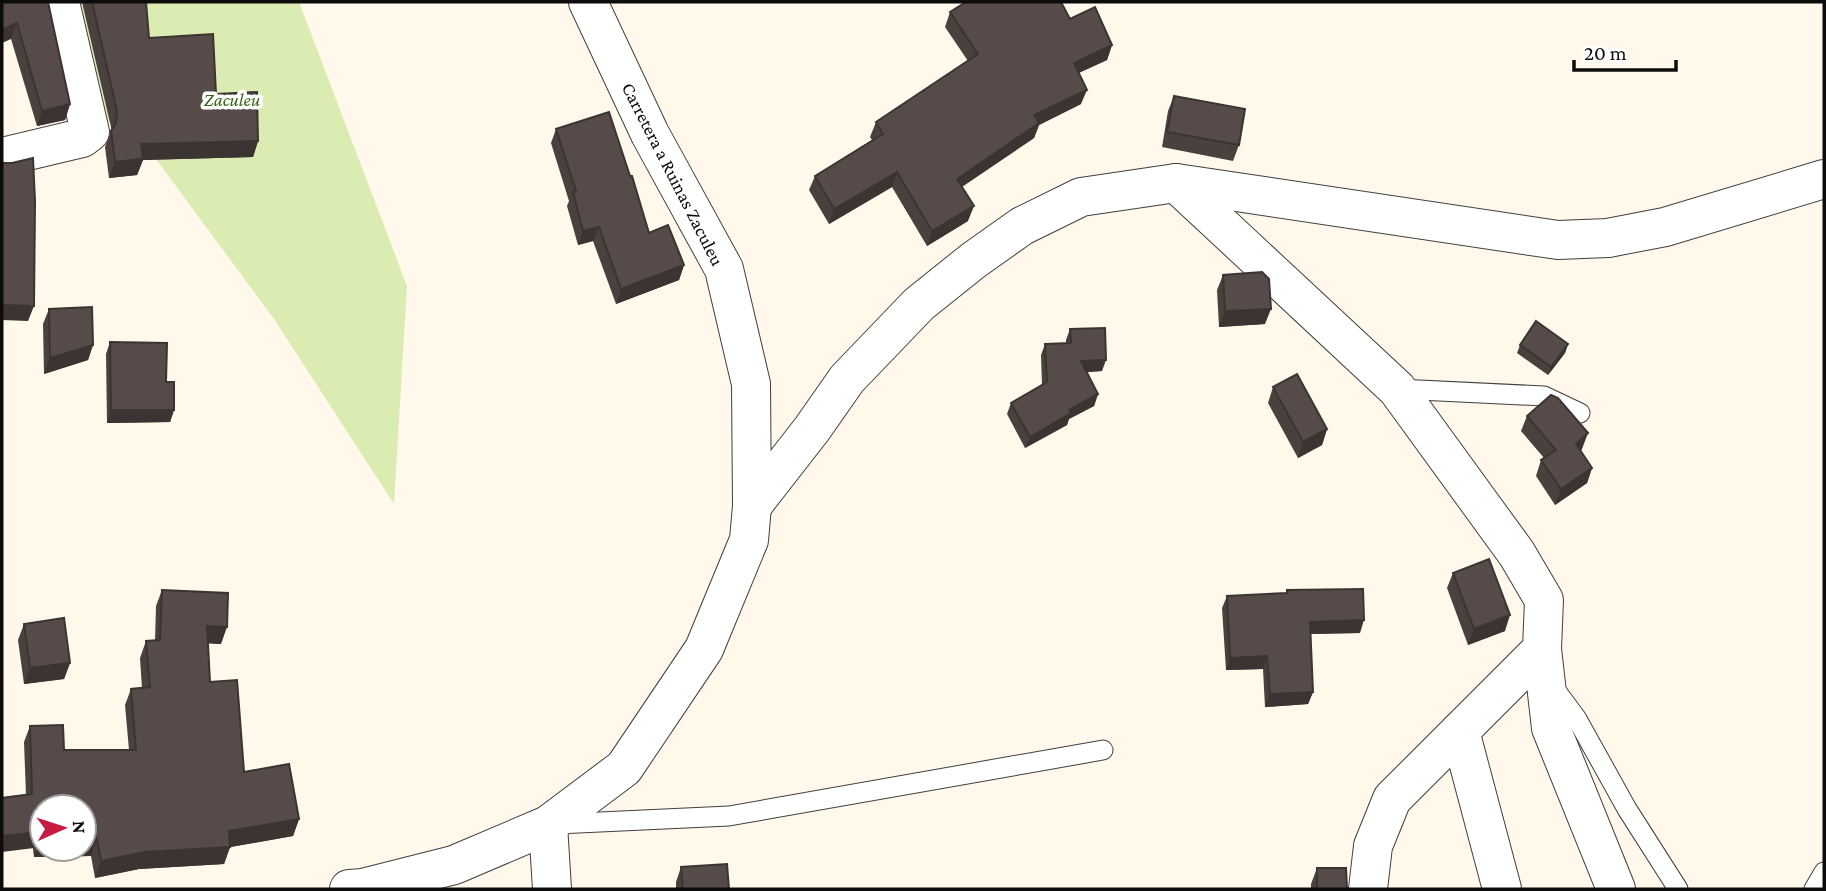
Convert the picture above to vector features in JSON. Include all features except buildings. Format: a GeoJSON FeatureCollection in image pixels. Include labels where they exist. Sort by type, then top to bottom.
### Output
{"type":"FeatureCollection","features":[{"type":"Feature","properties":{"kind":"street"},"geometry":{"type":"LineString","coordinates":[[2,157],[82,138],[90,132],[60,2]]}},
{"type":"Feature","properties":{"kind":"street","name":"Carretera a Ruinas Zaculeu"},"geometry":{"type":"LineString","coordinates":[[349,889],[363,888],[454,865],[548,825],[624,768],[704,649],[749,540],[752,506],[751,384],[724,270],[650,134],[587,2]]}},
{"type":"Feature","properties":{"kind":"street"},"geometry":{"type":"LineString","coordinates":[[752,506],[847,379],[919,304],[1022,226],[1081,197],[1177,183],[1558,240],[1608,239],[1665,227],[1824,179]]}},
{"type":"Feature","properties":{"kind":"street"},"geometry":{"type":"LineString","coordinates":[[1177,183],[1397,389],[1517,554],[1544,600],[1544,663],[1551,728],[1616,889]]}},
{"type":"Feature","properties":{"kind":"street"},"geometry":{"type":"LineString","coordinates":[[1368,889],[1373,846],[1392,799],[1460,731],[1544,663]]}},
{"type":"Feature","properties":{"kind":"street"},"geometry":{"type":"LineString","coordinates":[[1460,731],[1502,889]]}},
{"type":"Feature","properties":{"kind":"street"},"geometry":{"type":"LineString","coordinates":[[548,825],[552,889]]}},
{"type":"Feature","properties":{"kind":"lane"},"geometry":{"type":"LineString","coordinates":[[1397,389],[1544,396],[1580,413]]}},
{"type":"Feature","properties":{"kind":"lane"},"geometry":{"type":"LineString","coordinates":[[1544,663],[1627,809],[1678,889]]}},
{"type":"Feature","properties":{"kind":"lane"},"geometry":{"type":"LineString","coordinates":[[548,825],[729,816],[1103,750]]}},
{"type":"Feature","properties":{"kind":"lane"},"geometry":{"type":"LineString","coordinates":[[1814,889],[1824,872]]}},
{"type":"Feature","properties":{"kind":"green space","name":"Zaculeu"},"geometry":{"type":"Polygon","coordinates":[[[51,2],[299,2],[407,286],[394,504],[274,319],[139,136],[134,124],[91,121],[51,2]]]}}]}
